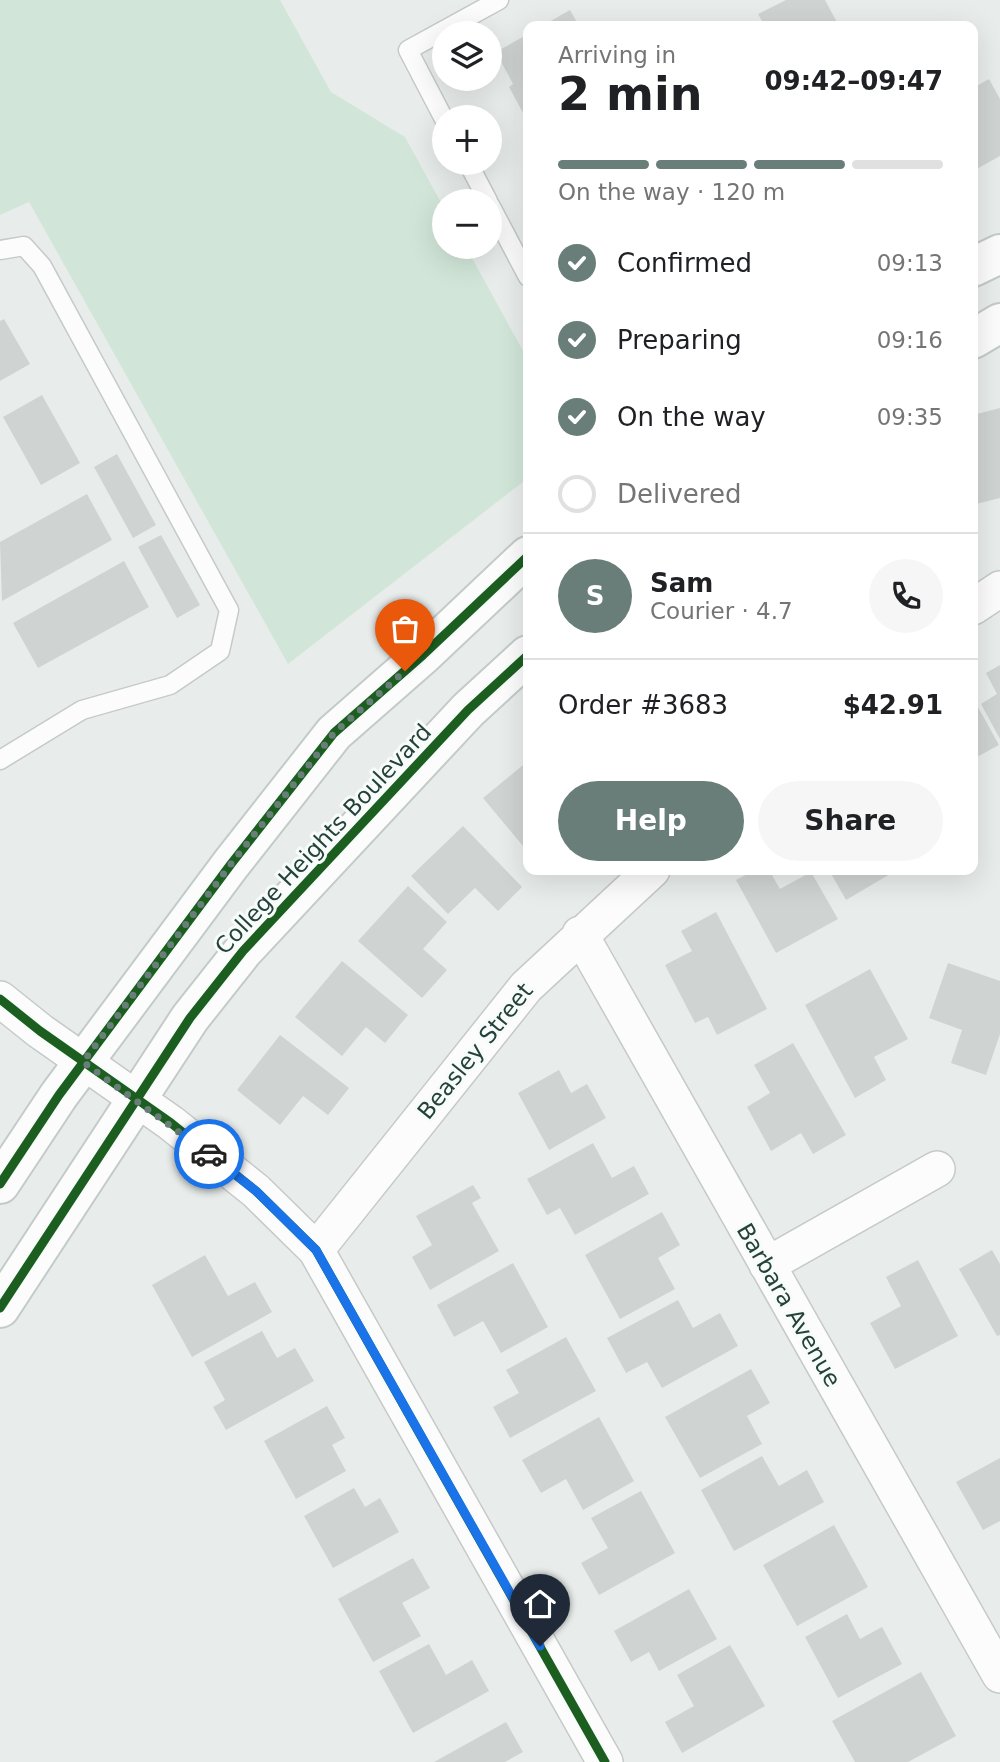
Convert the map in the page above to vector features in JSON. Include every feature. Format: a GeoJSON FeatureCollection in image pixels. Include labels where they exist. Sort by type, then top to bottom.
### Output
{"type":"FeatureCollection","features":[{"type":"Feature","properties":{"kind":"street"},"geometry":{"type":"LineString","coordinates":[[978,265],[1000,254]]}},
{"type":"Feature","properties":{"kind":"street"},"geometry":{"type":"LineString","coordinates":[[978,336],[1000,323]]}},
{"type":"Feature","properties":{"kind":"street","name":"College Heights Boulevard"},"geometry":{"type":"LineString","coordinates":[[0,1184],[83,1062],[231,864],[334,733],[423,655],[523,561]]}},
{"type":"Feature","properties":{"kind":"street"},"geometry":{"type":"LineString","coordinates":[[978,604],[1000,589]]}},
{"type":"Feature","properties":{"kind":"street","name":"College Heights Boulevard"},"geometry":{"type":"LineString","coordinates":[[0,1308],[190,1018],[243,951],[468,710],[523,659]]}},
{"type":"Feature","properties":{"kind":"street","name":"Beasley Street"},"geometry":{"type":"LineString","coordinates":[[316,1250],[526,987],[646,875]]}},
{"type":"Feature","properties":{"kind":"street","name":"Barbara Avenue"},"geometry":{"type":"LineString","coordinates":[[580,934],[767,1265],[995,1656]]}},
{"type":"Feature","properties":{"kind":"street"},"geometry":{"type":"LineString","coordinates":[[0,999],[83,1062],[137,1098],[256,1191],[316,1250],[606,1762]]}},
{"type":"Feature","properties":{"kind":"street"},"geometry":{"type":"LineString","coordinates":[[767,1265],[937,1169]]}},
{"type":"Feature","properties":{"kind":"lane"},"geometry":{"type":"LineString","coordinates":[[437,105],[408,50],[499,0]]}},
{"type":"Feature","properties":{"kind":"lane"},"geometry":{"type":"LineString","coordinates":[[502,228],[523,268]]}},
{"type":"Feature","properties":{"kind":"lane"},"geometry":{"type":"LineString","coordinates":[[0,250],[24,246],[42,266],[229,610],[220,651],[170,685],[82,710],[0,760]]}},
{"type":"Feature","properties":{"kind":"green space"},"geometry":{"type":"Polygon","coordinates":[[[0,0],[280,0],[331,92],[405,137],[434,189],[432,259],[473,259],[523,351],[523,482],[288,664],[29,202],[0,215],[0,0]]]}},
{"type":"Feature","properties":{"kind":"building"},"geometry":{"type":"Polygon","coordinates":[[[786,0],[825,0],[836,21],[762,21],[758,14],[786,0]]]}},
{"type":"Feature","properties":{"kind":"building"},"geometry":{"type":"Polygon","coordinates":[[[570,10],[576,21],[551,21],[570,10]]]}},
{"type":"Feature","properties":{"kind":"building"},"geometry":{"type":"Polygon","coordinates":[[[523,37],[523,113],[509,87],[513,84],[502,63],[502,49],[523,37]]]}},
{"type":"Feature","properties":{"kind":"building"},"geometry":{"type":"Polygon","coordinates":[[[989,79],[1000,99],[1000,156],[978,168],[978,85],[989,79]]]}},
{"type":"Feature","properties":{"kind":"building"},"geometry":{"type":"Polygon","coordinates":[[[4,319],[30,364],[0,381],[0,321],[4,319]]]}},
{"type":"Feature","properties":{"kind":"building"},"geometry":{"type":"Polygon","coordinates":[[[42,395],[80,463],[41,485],[3,417],[42,395]]]}},
{"type":"Feature","properties":{"kind":"building"},"geometry":{"type":"Polygon","coordinates":[[[1000,408],[1000,498],[978,504],[978,414],[1000,408]]]}},
{"type":"Feature","properties":{"kind":"building"},"geometry":{"type":"Polygon","coordinates":[[[117,454],[156,525],[133,538],[94,467],[117,454]]]}},
{"type":"Feature","properties":{"kind":"building"},"geometry":{"type":"Polygon","coordinates":[[[87,494],[112,540],[2,601],[0,542],[87,494]]]}},
{"type":"Feature","properties":{"kind":"building"},"geometry":{"type":"Polygon","coordinates":[[[161,535],[200,605],[177,618],[138,547],[161,535]]]}},
{"type":"Feature","properties":{"kind":"building"},"geometry":{"type":"Polygon","coordinates":[[[124,561],[149,607],[38,668],[13,623],[124,561]]]}},
{"type":"Feature","properties":{"kind":"building"},"geometry":{"type":"Polygon","coordinates":[[[1000,665],[1000,739],[981,704],[997,694],[986,673],[1000,665]]]}},
{"type":"Feature","properties":{"kind":"building"},"geometry":{"type":"Polygon","coordinates":[[[978,707],[999,745],[978,756],[978,707]]]}},
{"type":"Feature","properties":{"kind":"building"},"geometry":{"type":"Polygon","coordinates":[[[523,765],[523,846],[483,798],[523,765]]]}},
{"type":"Feature","properties":{"kind":"building"},"geometry":{"type":"Polygon","coordinates":[[[463,826],[522,887],[498,911],[475,888],[448,914],[411,876],[463,826]]]}},
{"type":"Feature","properties":{"kind":"building"},"geometry":{"type":"Polygon","coordinates":[[[746,875],[772,875],[780,889],[806,875],[813,875],[838,919],[776,953],[736,880],[746,875]]]}},
{"type":"Feature","properties":{"kind":"building"},"geometry":{"type":"Polygon","coordinates":[[[832,875],[888,875],[846,900],[832,875]]]}},
{"type":"Feature","properties":{"kind":"building"},"geometry":{"type":"Polygon","coordinates":[[[408,886],[447,922],[423,949],[447,970],[422,998],[358,941],[408,886]]]}},
{"type":"Feature","properties":{"kind":"building"},"geometry":{"type":"Polygon","coordinates":[[[716,912],[767,1009],[717,1035],[708,1017],[695,1023],[665,965],[692,951],[681,931],[716,912]]]}},
{"type":"Feature","properties":{"kind":"building"},"geometry":{"type":"Polygon","coordinates":[[[342,961],[408,1015],[385,1043],[366,1027],[342,1056],[295,1017],[342,961]]]}},
{"type":"Feature","properties":{"kind":"building"},"geometry":{"type":"Polygon","coordinates":[[[948,963],[1000,981],[1000,1034],[986,1075],[951,1063],[962,1030],[929,1018],[948,963]]]}},
{"type":"Feature","properties":{"kind":"building"},"geometry":{"type":"Polygon","coordinates":[[[870,969],[908,1039],[874,1057],[886,1080],[855,1098],[805,1005],[870,969]]]}},
{"type":"Feature","properties":{"kind":"building"},"geometry":{"type":"Polygon","coordinates":[[[280,1035],[349,1088],[328,1115],[303,1096],[280,1125],[237,1090],[280,1035]]]}},
{"type":"Feature","properties":{"kind":"building"},"geometry":{"type":"Polygon","coordinates":[[[793,1043],[846,1135],[813,1154],[801,1133],[771,1151],[747,1107],[770,1093],[754,1065],[793,1043]]]}},
{"type":"Feature","properties":{"kind":"building"},"geometry":{"type":"Polygon","coordinates":[[[559,1070],[571,1093],[587,1084],[606,1118],[549,1150],[518,1093],[559,1070]]]}},
{"type":"Feature","properties":{"kind":"building"},"geometry":{"type":"Polygon","coordinates":[[[593,1143],[612,1178],[634,1166],[649,1194],[575,1235],[560,1208],[547,1215],[527,1179],[593,1143]]]}},
{"type":"Feature","properties":{"kind":"building"},"geometry":{"type":"Polygon","coordinates":[[[473,1185],[481,1198],[472,1203],[499,1251],[430,1290],[412,1257],[432,1245],[416,1216],[473,1185]]]}},
{"type":"Feature","properties":{"kind":"building"},"geometry":{"type":"Polygon","coordinates":[[[662,1212],[680,1245],[658,1258],[675,1289],[620,1319],[585,1255],[662,1212]]]}},
{"type":"Feature","properties":{"kind":"building"},"geometry":{"type":"Polygon","coordinates":[[[992,1250],[1000,1264],[1000,1335],[997,1336],[959,1269],[992,1250]]]}},
{"type":"Feature","properties":{"kind":"building"},"geometry":{"type":"Polygon","coordinates":[[[205,1255],[228,1296],[255,1282],[272,1312],[192,1357],[152,1285],[205,1255]]]}},
{"type":"Feature","properties":{"kind":"building"},"geometry":{"type":"Polygon","coordinates":[[[918,1260],[958,1336],[895,1369],[870,1323],[901,1306],[886,1277],[918,1260]]]}},
{"type":"Feature","properties":{"kind":"building"},"geometry":{"type":"Polygon","coordinates":[[[513,1263],[548,1327],[501,1353],[483,1321],[454,1337],[437,1305],[513,1263]]]}},
{"type":"Feature","properties":{"kind":"building"},"geometry":{"type":"Polygon","coordinates":[[[678,1300],[693,1328],[720,1313],[738,1346],[662,1388],[647,1362],[626,1373],[607,1338],[678,1300]]]}},
{"type":"Feature","properties":{"kind":"building"},"geometry":{"type":"Polygon","coordinates":[[[262,1331],[277,1358],[295,1348],[314,1381],[226,1430],[213,1407],[225,1400],[204,1362],[262,1331]]]}},
{"type":"Feature","properties":{"kind":"building"},"geometry":{"type":"Polygon","coordinates":[[[566,1337],[596,1391],[510,1438],[493,1407],[519,1393],[506,1370],[566,1337]]]}},
{"type":"Feature","properties":{"kind":"building"},"geometry":{"type":"Polygon","coordinates":[[[751,1369],[770,1403],[747,1416],[762,1444],[700,1478],[665,1417],[751,1369]]]}},
{"type":"Feature","properties":{"kind":"building"},"geometry":{"type":"Polygon","coordinates":[[[327,1406],[345,1438],[332,1445],[346,1471],[296,1499],[264,1441],[327,1406]]]}},
{"type":"Feature","properties":{"kind":"building"},"geometry":{"type":"Polygon","coordinates":[[[599,1417],[634,1481],[583,1510],[566,1479],[541,1493],[522,1460],[599,1417]]]}},
{"type":"Feature","properties":{"kind":"building"},"geometry":{"type":"Polygon","coordinates":[[[762,1456],[779,1486],[807,1470],[824,1502],[734,1551],[701,1490],[762,1456]]]}},
{"type":"Feature","properties":{"kind":"building"},"geometry":{"type":"Polygon","coordinates":[[[1000,1458],[1000,1521],[983,1530],[956,1482],[1000,1458]]]}},
{"type":"Feature","properties":{"kind":"building"},"geometry":{"type":"Polygon","coordinates":[[[354,1488],[365,1507],[380,1498],[399,1532],[333,1568],[304,1516],[354,1488]]]}},
{"type":"Feature","properties":{"kind":"building"},"geometry":{"type":"Polygon","coordinates":[[[641,1491],[675,1553],[599,1595],[581,1563],[608,1548],[591,1518],[641,1491]]]}},
{"type":"Feature","properties":{"kind":"building"},"geometry":{"type":"Polygon","coordinates":[[[834,1525],[868,1587],[797,1626],[763,1565],[834,1525]]]}},
{"type":"Feature","properties":{"kind":"building"},"geometry":{"type":"Polygon","coordinates":[[[413,1558],[430,1588],[402,1603],[421,1636],[373,1662],[338,1599],[413,1558]]]}},
{"type":"Feature","properties":{"kind":"building"},"geometry":{"type":"Polygon","coordinates":[[[689,1589],[717,1639],[659,1671],[649,1652],[631,1662],[614,1631],[689,1589]]]}},
{"type":"Feature","properties":{"kind":"building"},"geometry":{"type":"Polygon","coordinates":[[[847,1614],[860,1639],[882,1627],[902,1664],[838,1698],[805,1637],[847,1614]]]}},
{"type":"Feature","properties":{"kind":"building"},"geometry":{"type":"Polygon","coordinates":[[[429,1644],[446,1675],[472,1660],[489,1691],[413,1733],[379,1671],[429,1644]]]}},
{"type":"Feature","properties":{"kind":"building"},"geometry":{"type":"Polygon","coordinates":[[[730,1645],[765,1706],[682,1753],[665,1722],[694,1706],[677,1675],[730,1645]]]}},
{"type":"Feature","properties":{"kind":"building"},"geometry":{"type":"Polygon","coordinates":[[[921,1672],[956,1736],[908,1762],[855,1762],[832,1721],[921,1672]]]}},
{"type":"Feature","properties":{"kind":"building"},"geometry":{"type":"Polygon","coordinates":[[[506,1722],[523,1752],[505,1762],[434,1762],[506,1722]]]}},
{"type":"Feature","properties":{"kind":"cycle path"},"geometry":{"type":"LineString","coordinates":[[0,1184],[59,1095],[231,864],[334,733],[423,655],[523,561]]}},
{"type":"Feature","properties":{"kind":"cycle path"},"geometry":{"type":"LineString","coordinates":[[0,1308],[190,1018],[243,951],[468,710],[523,660]]}},
{"type":"Feature","properties":{"kind":"cycle path"},"geometry":{"type":"LineString","coordinates":[[0,999],[40,1031],[171,1123],[256,1191],[316,1250],[605,1762]]}},
{"type":"Feature","properties":{"kind":"way so far"},"geometry":{"type":"LineString","coordinates":[[209,1154],[137,1098],[83,1062],[231,864],[334,733],[405,671]]}},
{"type":"Feature","properties":{"kind":"route"},"geometry":{"type":"LineString","coordinates":[[209,1154],[256,1191],[316,1250],[540,1646]]}}]}
